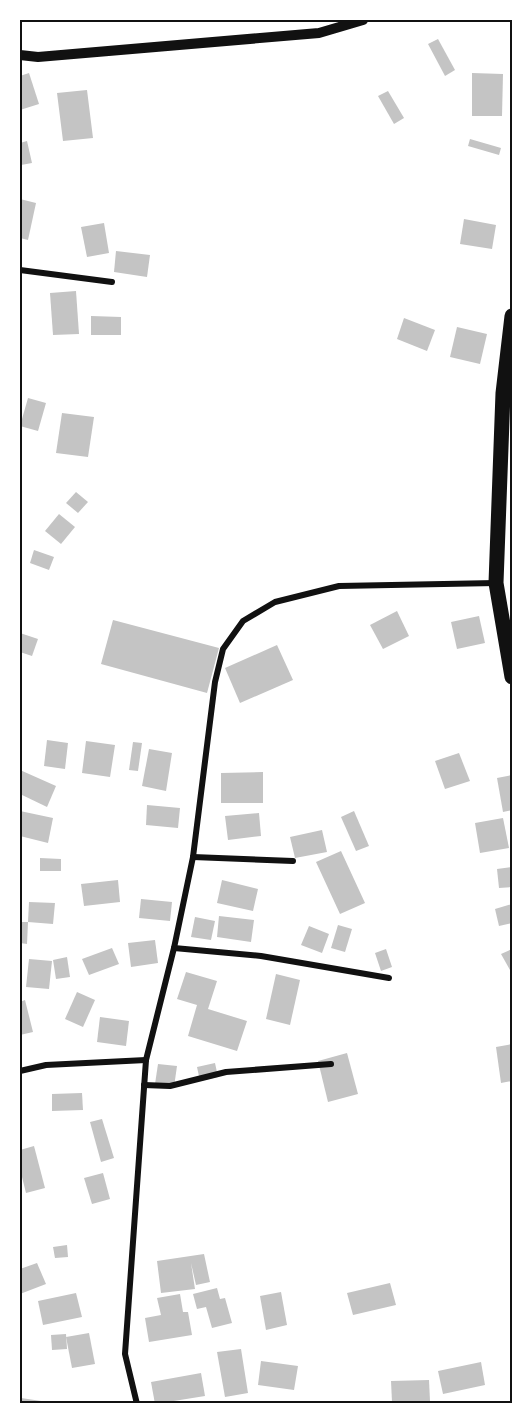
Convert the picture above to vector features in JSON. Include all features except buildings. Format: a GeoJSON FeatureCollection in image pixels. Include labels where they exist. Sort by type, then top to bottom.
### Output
{"type":"FeatureCollection","features":[{"type":"Feature","properties":{"kind":"main road"},"geometry":{"type":"LineString","coordinates":[[513,316],[503,393],[496,583],[513,677]]}},
{"type":"Feature","properties":{"kind":"street"},"geometry":{"type":"LineString","coordinates":[[20,55],[38,57],[319,33],[363,20]]}},
{"type":"Feature","properties":{"kind":"street"},"geometry":{"type":"LineString","coordinates":[[20,270],[112,282]]}},
{"type":"Feature","properties":{"kind":"street"},"geometry":{"type":"LineString","coordinates":[[137,1404],[125,1354],[146,1060],[174,948],[193,857],[215,682],[223,649],[243,621],[275,602],[339,586],[496,583]]}},
{"type":"Feature","properties":{"kind":"street"},"geometry":{"type":"LineString","coordinates":[[193,857],[293,861]]}},
{"type":"Feature","properties":{"kind":"street"},"geometry":{"type":"LineString","coordinates":[[174,948],[261,956],[389,978]]}},
{"type":"Feature","properties":{"kind":"street"},"geometry":{"type":"LineString","coordinates":[[20,1071],[46,1065],[146,1060]]}},
{"type":"Feature","properties":{"kind":"street"},"geometry":{"type":"LineString","coordinates":[[144,1085],[170,1086],[226,1072],[331,1064]]}}]}
